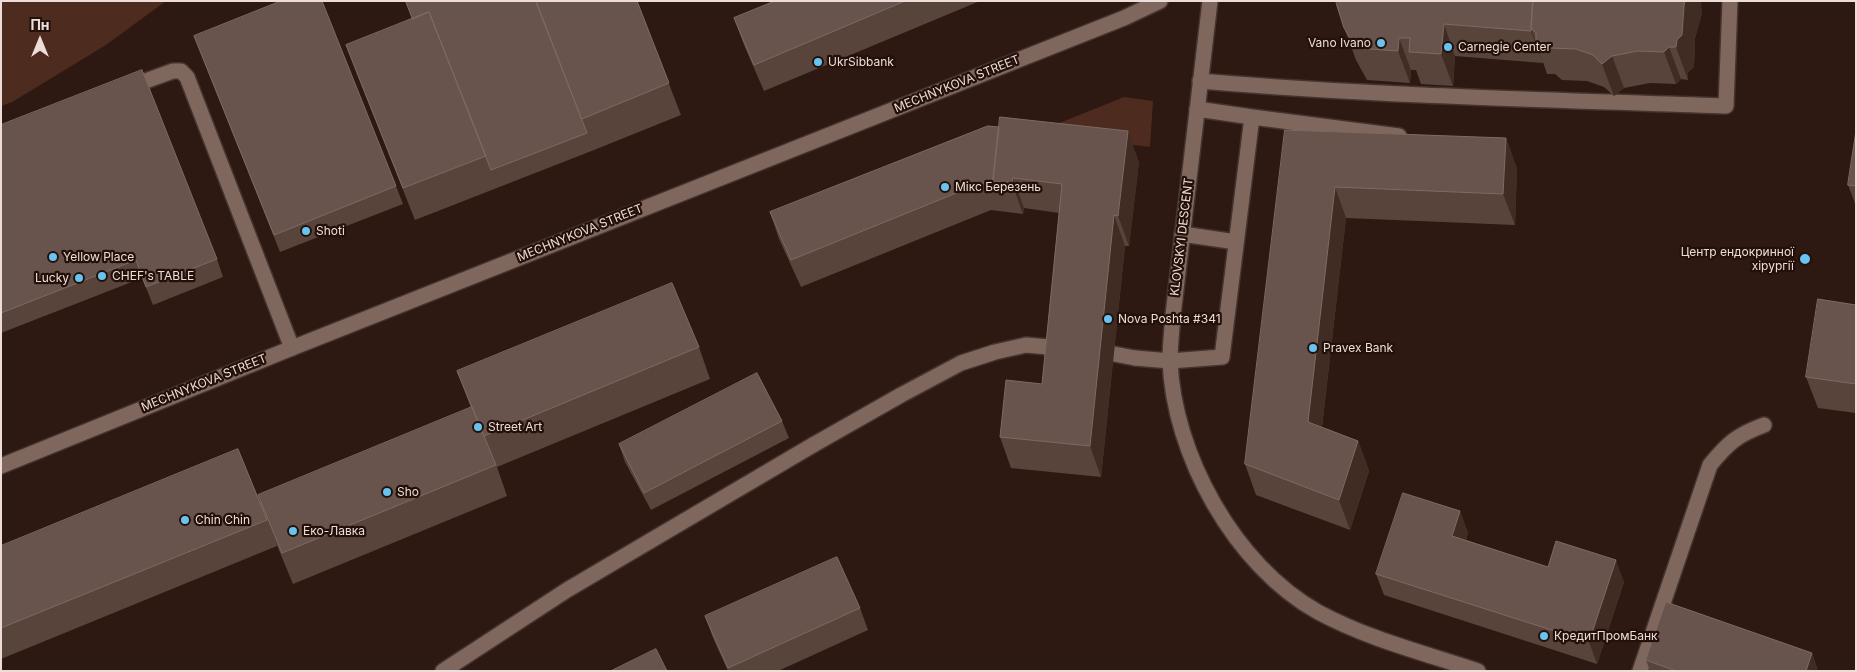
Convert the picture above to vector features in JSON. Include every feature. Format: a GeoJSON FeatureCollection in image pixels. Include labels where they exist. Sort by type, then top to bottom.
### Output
{"type":"FeatureCollection","features":[{"type":"Feature","properties":{"kind":"street","name":"MECHNYKOVA STREET"},"geometry":{"type":"LineString","coordinates":[[1,466],[292,348],[1124,18],[1160,1]]}},
{"type":"Feature","properties":{"kind":"street","name":"KLOVSKYI DESCENT"},"geometry":{"type":"LineString","coordinates":[[1210,1],[1182,234],[1170,361],[1174,398],[1184,437],[1201,482],[1220,514],[1246,550],[1276,583],[1317,611],[1362,632],[1478,671]]}},
{"type":"Feature","properties":{"kind":"street"},"geometry":{"type":"LineString","coordinates":[[1200,82],[1275,88],[1403,94],[1726,106],[1730,1]]}},
{"type":"Feature","properties":{"kind":"street"},"geometry":{"type":"LineString","coordinates":[[111,94],[173,71],[181,71],[187,77],[292,348]]}},
{"type":"Feature","properties":{"kind":"street"},"geometry":{"type":"LineString","coordinates":[[1197,109],[1414,138]]}},
{"type":"Feature","properties":{"kind":"street"},"geometry":{"type":"LineString","coordinates":[[1114,354],[1170,361],[1222,357],[1252,117]]}},
{"type":"Feature","properties":{"kind":"street"},"geometry":{"type":"LineString","coordinates":[[1182,234],[1236,242]]}},
{"type":"Feature","properties":{"kind":"street"},"geometry":{"type":"LineString","coordinates":[[443,671],[567,590],[813,445],[961,363],[995,352],[1026,345],[1060,348]]}},
{"type":"Feature","properties":{"kind":"street"},"geometry":{"type":"LineString","coordinates":[[1640,671],[1710,465],[1724,449],[1744,432],[1764,425]]}},
{"type":"Feature","properties":{"kind":"shaded area"},"geometry":{"type":"Polygon","coordinates":[[[1,1],[166,1],[106,45],[12,102],[1,106],[1,1]]]}},
{"type":"Feature","properties":{"kind":"shaded area"},"geometry":{"type":"Polygon","coordinates":[[[1124,97],[1153,101],[1150,147],[1059,136],[1057,124],[1124,97]]]}},
{"type":"Feature","properties":{"kind":"building"},"geometry":{"type":"Polygon","coordinates":[[[281,1],[322,1],[396,186],[274,235],[194,36],[281,1]]]}},
{"type":"Feature","properties":{"kind":"building"},"geometry":{"type":"Polygon","coordinates":[[[406,1],[536,1],[587,133],[491,170],[429,12],[413,19],[406,1]]]}},
{"type":"Feature","properties":{"kind":"building"},"geometry":{"type":"Polygon","coordinates":[[[536,1],[637,1],[669,83],[582,119],[536,1]]]}},
{"type":"Feature","properties":{"kind":"building"},"geometry":{"type":"Polygon","coordinates":[[[775,1],[905,1],[754,65],[734,18],[775,1]]]}},
{"type":"Feature","properties":{"kind":"building"},"geometry":{"type":"Polygon","coordinates":[[[1336,1],[1533,1],[1531,31],[1444,24],[1441,54],[1409,52],[1410,38],[1399,38],[1398,51],[1356,48],[1344,28],[1336,1]]]}},
{"type":"Feature","properties":{"kind":"building"},"geometry":{"type":"Polygon","coordinates":[[[1533,1],[1685,1],[1682,35],[1677,40],[1676,47],[1669,47],[1664,52],[1638,51],[1612,56],[1602,64],[1593,55],[1576,49],[1550,48],[1544,42],[1536,42],[1536,33],[1531,28],[1533,1]]]}},
{"type":"Feature","properties":{"kind":"building"},"geometry":{"type":"Polygon","coordinates":[[[429,12],[486,156],[403,188],[346,45],[429,12]]]}},
{"type":"Feature","properties":{"kind":"building"},"geometry":{"type":"Polygon","coordinates":[[[142,70],[217,259],[146,287],[136,260],[1,313],[1,125],[142,70]]]}},
{"type":"Feature","properties":{"kind":"building"},"geometry":{"type":"Polygon","coordinates":[[[1000,117],[1128,131],[1118,216],[1114,215],[1090,446],[1000,437],[1006,380],[1042,384],[1062,184],[1013,178],[1012,183],[993,181],[1000,117]]]}},
{"type":"Feature","properties":{"kind":"building"},"geometry":{"type":"Polygon","coordinates":[[[988,126],[999,127],[994,184],[981,183],[791,260],[770,212],[988,126]]]}},
{"type":"Feature","properties":{"kind":"building"},"geometry":{"type":"Polygon","coordinates":[[[1285,130],[1506,138],[1503,194],[1335,187],[1308,422],[1358,441],[1339,500],[1245,464],[1285,130]]]}},
{"type":"Feature","properties":{"kind":"building"},"geometry":{"type":"Polygon","coordinates":[[[1856,131],[1856,186],[1848,185],[1856,131]]]}},
{"type":"Feature","properties":{"kind":"building"},"geometry":{"type":"Polygon","coordinates":[[[672,283],[699,347],[484,436],[457,371],[672,283]]]}},
{"type":"Feature","properties":{"kind":"building"},"geometry":{"type":"Polygon","coordinates":[[[1818,299],[1856,305],[1856,384],[1806,377],[1818,299]]]}},
{"type":"Feature","properties":{"kind":"building"},"geometry":{"type":"Polygon","coordinates":[[[757,373],[782,421],[644,493],[619,444],[757,373]]]}},
{"type":"Feature","properties":{"kind":"building"},"geometry":{"type":"Polygon","coordinates":[[[472,407],[496,465],[282,553],[258,495],[472,407]]]}},
{"type":"Feature","properties":{"kind":"building"},"geometry":{"type":"Polygon","coordinates":[[[238,449],[267,520],[1,628],[1,546],[238,449]]]}},
{"type":"Feature","properties":{"kind":"building"},"geometry":{"type":"Polygon","coordinates":[[[1403,493],[1460,511],[1452,536],[1548,567],[1556,541],[1616,560],[1589,642],[1376,574],[1403,493]]]}},
{"type":"Feature","properties":{"kind":"building"},"geometry":{"type":"Polygon","coordinates":[[[837,557],[860,608],[728,668],[705,616],[837,557]]]}},
{"type":"Feature","properties":{"kind":"building"},"geometry":{"type":"Polygon","coordinates":[[[1666,602],[1812,653],[1806,671],[1676,671],[1646,660],[1666,602]]]}},
{"type":"Feature","properties":{"kind":"building"},"geometry":{"type":"Polygon","coordinates":[[[656,649],[667,671],[611,671],[656,649]]]}},
{"type":"Feature","properties":{"kind":"place","name":"Vano Ivano"},"geometry":{"type":"Point","coordinates":[1381,43]}},
{"type":"Feature","properties":{"kind":"place","name":"Carnegie Center"},"geometry":{"type":"Point","coordinates":[1448,47]}},
{"type":"Feature","properties":{"kind":"place","name":"UkrSibbank"},"geometry":{"type":"Point","coordinates":[818,62]}},
{"type":"Feature","properties":{"kind":"place","name":"Мікс Березень"},"geometry":{"type":"Point","coordinates":[945,187]}},
{"type":"Feature","properties":{"kind":"place","name":"Shoti"},"geometry":{"type":"Point","coordinates":[306,231]}},
{"type":"Feature","properties":{"kind":"place","name":"Yellow Place"},"geometry":{"type":"Point","coordinates":[53,257]}},
{"type":"Feature","properties":{"kind":"place","name":"Центр ендокринної хірургії"},"geometry":{"type":"Point","coordinates":[1805,259]}},
{"type":"Feature","properties":{"kind":"place","name":"CHEF's TABLE"},"geometry":{"type":"Point","coordinates":[102,276]}},
{"type":"Feature","properties":{"kind":"place","name":"Lucky"},"geometry":{"type":"Point","coordinates":[79,278]}},
{"type":"Feature","properties":{"kind":"place","name":"Nova Poshta #341"},"geometry":{"type":"Point","coordinates":[1108,319]}},
{"type":"Feature","properties":{"kind":"place","name":"Pravex Bank"},"geometry":{"type":"Point","coordinates":[1313,348]}},
{"type":"Feature","properties":{"kind":"place","name":"Street Art"},"geometry":{"type":"Point","coordinates":[478,427]}},
{"type":"Feature","properties":{"kind":"place","name":"Sho"},"geometry":{"type":"Point","coordinates":[387,492]}},
{"type":"Feature","properties":{"kind":"place","name":"Chin Chin"},"geometry":{"type":"Point","coordinates":[185,520]}},
{"type":"Feature","properties":{"kind":"place","name":"Еко-Лавка"},"geometry":{"type":"Point","coordinates":[293,531]}},
{"type":"Feature","properties":{"kind":"place","name":"КредитПромБанк"},"geometry":{"type":"Point","coordinates":[1544,636]}}]}
